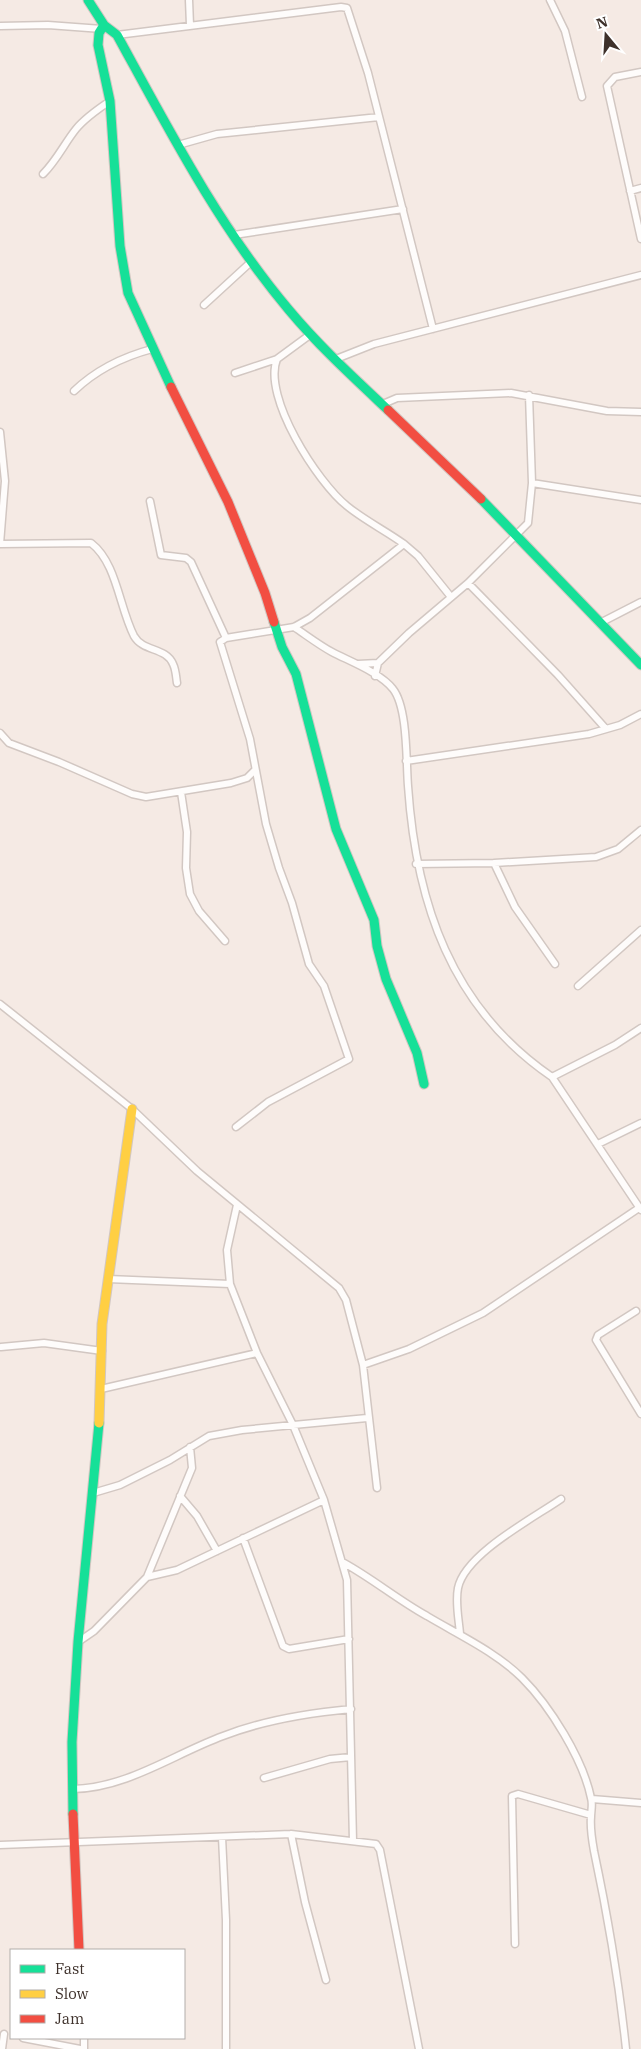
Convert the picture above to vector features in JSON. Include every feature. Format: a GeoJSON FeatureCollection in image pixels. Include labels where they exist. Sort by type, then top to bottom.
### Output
{"type":"FeatureCollection","features":[{"type":"Feature","properties":{"kind":"street"},"geometry":{"type":"LineString","coordinates":[[88,0],[103,27],[98,45],[110,101],[122,270],[128,293],[180,410],[228,502],[265,593],[282,647],[296,674],[336,830],[374,920],[377,946],[386,979],[417,1053],[424,1084]]}},
{"type":"Feature","properties":{"kind":"street"},"geometry":{"type":"LineString","coordinates":[[189,0],[190,25]]}},
{"type":"Feature","properties":{"kind":"street"},"geometry":{"type":"LineString","coordinates":[[550,0],[565,31],[582,98]]}},
{"type":"Feature","properties":{"kind":"street"},"geometry":{"type":"LineString","coordinates":[[117,35],[336,7],[347,8],[353,20],[380,117],[433,329]]}},
{"type":"Feature","properties":{"kind":"street"},"geometry":{"type":"LineString","coordinates":[[0,26],[103,27],[117,35],[178,145],[234,235],[288,309],[336,359],[518,535],[641,665]]}},
{"type":"Feature","properties":{"kind":"street"},"geometry":{"type":"LineString","coordinates":[[641,72],[615,76],[607,86],[641,239]]}},
{"type":"Feature","properties":{"kind":"street"},"geometry":{"type":"LineString","coordinates":[[43,174],[55,162],[76,128],[96,110],[110,101]]}},
{"type":"Feature","properties":{"kind":"street"},"geometry":{"type":"LineString","coordinates":[[178,145],[217,134],[380,117]]}},
{"type":"Feature","properties":{"kind":"street"},"geometry":{"type":"LineString","coordinates":[[630,191],[641,188]]}},
{"type":"Feature","properties":{"kind":"street"},"geometry":{"type":"LineString","coordinates":[[234,235],[403,209]]}},
{"type":"Feature","properties":{"kind":"street"},"geometry":{"type":"LineString","coordinates":[[204,305],[252,261]]}},
{"type":"Feature","properties":{"kind":"street"},"geometry":{"type":"LineString","coordinates":[[336,359],[374,344],[641,275]]}},
{"type":"Feature","properties":{"kind":"street"},"geometry":{"type":"LineString","coordinates":[[235,373],[276,359],[311,334]]}},
{"type":"Feature","properties":{"kind":"street"},"geometry":{"type":"LineString","coordinates":[[74,391],[97,371],[109,364],[152,348]]}},
{"type":"Feature","properties":{"kind":"street"},"geometry":{"type":"LineString","coordinates":[[276,359],[274,372],[275,386],[281,408],[304,450],[330,490],[347,506],[404,544],[418,556],[451,597]]}},
{"type":"Feature","properties":{"kind":"street"},"geometry":{"type":"LineString","coordinates":[[382,404],[397,398],[510,393],[529,395],[607,411],[641,412]]}},
{"type":"Feature","properties":{"kind":"street"},"geometry":{"type":"LineString","coordinates":[[375,676],[378,663],[468,583],[528,523],[532,483],[529,395]]}},
{"type":"Feature","properties":{"kind":"street"},"geometry":{"type":"LineString","coordinates":[[0,432],[5,481],[0,544],[91,543],[106,560],[119,599],[135,637],[143,646],[168,656],[174,665],[177,683]]}},
{"type":"Feature","properties":{"kind":"street"},"geometry":{"type":"LineString","coordinates":[[532,483],[641,500]]}},
{"type":"Feature","properties":{"kind":"street"},"geometry":{"type":"LineString","coordinates":[[150,500],[161,555],[186,558],[190,562],[226,638]]}},
{"type":"Feature","properties":{"kind":"street"},"geometry":{"type":"LineString","coordinates":[[236,1127],[268,1102],[349,1059],[324,986],[309,964],[266,824],[255,770],[255,759],[241,705],[220,646],[222,640],[226,638],[294,627],[310,618],[404,544]]}},
{"type":"Feature","properties":{"kind":"street"},"geometry":{"type":"LineString","coordinates":[[468,583],[558,675],[606,729]]}},
{"type":"Feature","properties":{"kind":"street"},"geometry":{"type":"LineString","coordinates":[[602,622],[641,602]]}},
{"type":"Feature","properties":{"kind":"street"},"geometry":{"type":"LineString","coordinates":[[294,627],[330,651],[358,664],[394,690],[399,701],[416,864],[438,933],[457,976],[476,1004],[511,1042],[552,1077],[640,1209],[484,1313],[409,1349],[363,1366]]}},
{"type":"Feature","properties":{"kind":"street"},"geometry":{"type":"LineString","coordinates":[[358,664],[378,663]]}},
{"type":"Feature","properties":{"kind":"street"},"geometry":{"type":"LineString","coordinates":[[406,762],[569,738],[606,729],[641,714]]}},
{"type":"Feature","properties":{"kind":"street"},"geometry":{"type":"LineString","coordinates":[[0,733],[9,743],[59,762],[132,794],[146,797],[231,783],[247,778],[255,770]]}},
{"type":"Feature","properties":{"kind":"street"},"geometry":{"type":"LineString","coordinates":[[181,792],[187,832],[186,868],[190,894],[199,911],[225,941]]}},
{"type":"Feature","properties":{"kind":"street"},"geometry":{"type":"LineString","coordinates":[[416,864],[494,864],[596,857],[618,849],[641,830]]}},
{"type":"Feature","properties":{"kind":"street"},"geometry":{"type":"LineString","coordinates":[[494,864],[515,907],[555,964]]}},
{"type":"Feature","properties":{"kind":"street"},"geometry":{"type":"LineString","coordinates":[[578,986],[641,930]]}},
{"type":"Feature","properties":{"kind":"street"},"geometry":{"type":"LineString","coordinates":[[0,1004],[132,1109],[175,1151],[237,1205],[339,1288],[346,1300],[363,1366],[367,1418],[377,1488]]}},
{"type":"Feature","properties":{"kind":"street"},"geometry":{"type":"LineString","coordinates":[[552,1077],[615,1045],[641,1028]]}},
{"type":"Feature","properties":{"kind":"street"},"geometry":{"type":"LineString","coordinates":[[79,1949],[72,1742],[78,1642],[101,1389],[102,1324],[132,1109]]}},
{"type":"Feature","properties":{"kind":"street"},"geometry":{"type":"LineString","coordinates":[[598,1144],[641,1123]]}},
{"type":"Feature","properties":{"kind":"street"},"geometry":{"type":"LineString","coordinates":[[237,1205],[227,1250],[230,1284],[257,1353],[293,1425],[324,1500],[344,1563],[347,1580],[349,1639],[353,1841]]}},
{"type":"Feature","properties":{"kind":"street"},"geometry":{"type":"LineString","coordinates":[[108,1279],[230,1284]]}},
{"type":"Feature","properties":{"kind":"street"},"geometry":{"type":"LineString","coordinates":[[636,1312],[598,1335],[596,1340],[641,1414]]}},
{"type":"Feature","properties":{"kind":"street"},"geometry":{"type":"LineString","coordinates":[[1,1347],[44,1343],[102,1351]]}},
{"type":"Feature","properties":{"kind":"street"},"geometry":{"type":"LineString","coordinates":[[101,1389],[257,1353]]}},
{"type":"Feature","properties":{"kind":"street"},"geometry":{"type":"LineString","coordinates":[[93,1493],[120,1485],[170,1460],[209,1436],[242,1430],[367,1418]]}},
{"type":"Feature","properties":{"kind":"street"},"geometry":{"type":"LineString","coordinates":[[78,1642],[94,1630],[147,1577],[192,1468],[190,1447]]}},
{"type":"Feature","properties":{"kind":"street"},"geometry":{"type":"LineString","coordinates":[[180,1496],[197,1516],[217,1551]]}},
{"type":"Feature","properties":{"kind":"street"},"geometry":{"type":"LineString","coordinates":[[460,1634],[458,1589],[468,1567],[480,1554],[561,1499]]}},
{"type":"Feature","properties":{"kind":"street"},"geometry":{"type":"LineString","coordinates":[[147,1577],[177,1570],[324,1500]]}},
{"type":"Feature","properties":{"kind":"street"},"geometry":{"type":"LineString","coordinates":[[243,1538],[283,1646],[289,1648],[349,1639]]}},
{"type":"Feature","properties":{"kind":"street"},"geometry":{"type":"LineString","coordinates":[[344,1563],[374,1580],[425,1616],[460,1634],[507,1666],[523,1679],[566,1736],[580,1764],[592,1799],[590,1815],[594,1849],[608,1913],[620,1989],[626,2049]]}},
{"type":"Feature","properties":{"kind":"street"},"geometry":{"type":"LineString","coordinates":[[73,1789],[95,1788],[121,1780],[235,1732],[315,1712],[351,1709]]}},
{"type":"Feature","properties":{"kind":"street"},"geometry":{"type":"LineString","coordinates":[[264,1778],[330,1759],[351,1757]]}},
{"type":"Feature","properties":{"kind":"street"},"geometry":{"type":"LineString","coordinates":[[515,1944],[512,1796],[518,1794],[590,1815]]}},
{"type":"Feature","properties":{"kind":"street"},"geometry":{"type":"LineString","coordinates":[[592,1799],[641,1803]]}},
{"type":"Feature","properties":{"kind":"street"},"geometry":{"type":"LineString","coordinates":[[291,1834],[305,1902],[326,1980]]}},
{"type":"Feature","properties":{"kind":"street"},"geometry":{"type":"LineString","coordinates":[[0,1845],[291,1834],[376,1844],[380,1850],[419,2049]]}},
{"type":"Feature","properties":{"kind":"street"},"geometry":{"type":"LineString","coordinates":[[222,1837],[226,1920],[226,2049]]}},
{"type":"Feature","properties":{"kind":"street"},"geometry":{"type":"LineString","coordinates":[[2,2033],[2,2049]]}},
{"type":"Feature","properties":{"kind":"street"},"geometry":{"type":"LineString","coordinates":[[29,2039],[80,2049]]}},
{"type":"Feature","properties":{"kind":"traffic: fast"},"geometry":{"type":"LineString","coordinates":[[88,0],[104,25],[117,35],[196,177],[264,278],[312,336],[388,410]]}},
{"type":"Feature","properties":{"kind":"traffic: fast"},"geometry":{"type":"LineString","coordinates":[[104,25],[99,33],[98,45],[110,101],[120,246],[128,293],[171,387]]}},
{"type":"Feature","properties":{"kind":"traffic: fast"},"geometry":{"type":"LineString","coordinates":[[481,499],[641,665]]}},
{"type":"Feature","properties":{"kind":"traffic: fast"},"geometry":{"type":"LineString","coordinates":[[274,622],[282,647],[296,674],[336,829],[374,920],[377,946],[386,979],[417,1053],[424,1084]]}},
{"type":"Feature","properties":{"kind":"traffic: fast"},"geometry":{"type":"LineString","coordinates":[[73,1814],[72,1742],[78,1642],[99,1423]]}},
{"type":"Feature","properties":{"kind":"traffic: slow"},"geometry":{"type":"LineString","coordinates":[[99,1423],[102,1324],[132,1109]]}},
{"type":"Feature","properties":{"kind":"traffic: jam"},"geometry":{"type":"LineString","coordinates":[[171,387],[228,502],[265,593],[274,622]]}},
{"type":"Feature","properties":{"kind":"traffic: jam"},"geometry":{"type":"LineString","coordinates":[[388,410],[481,499]]}},
{"type":"Feature","properties":{"kind":"traffic: jam"},"geometry":{"type":"LineString","coordinates":[[73,1814],[79,1949]]}}]}
